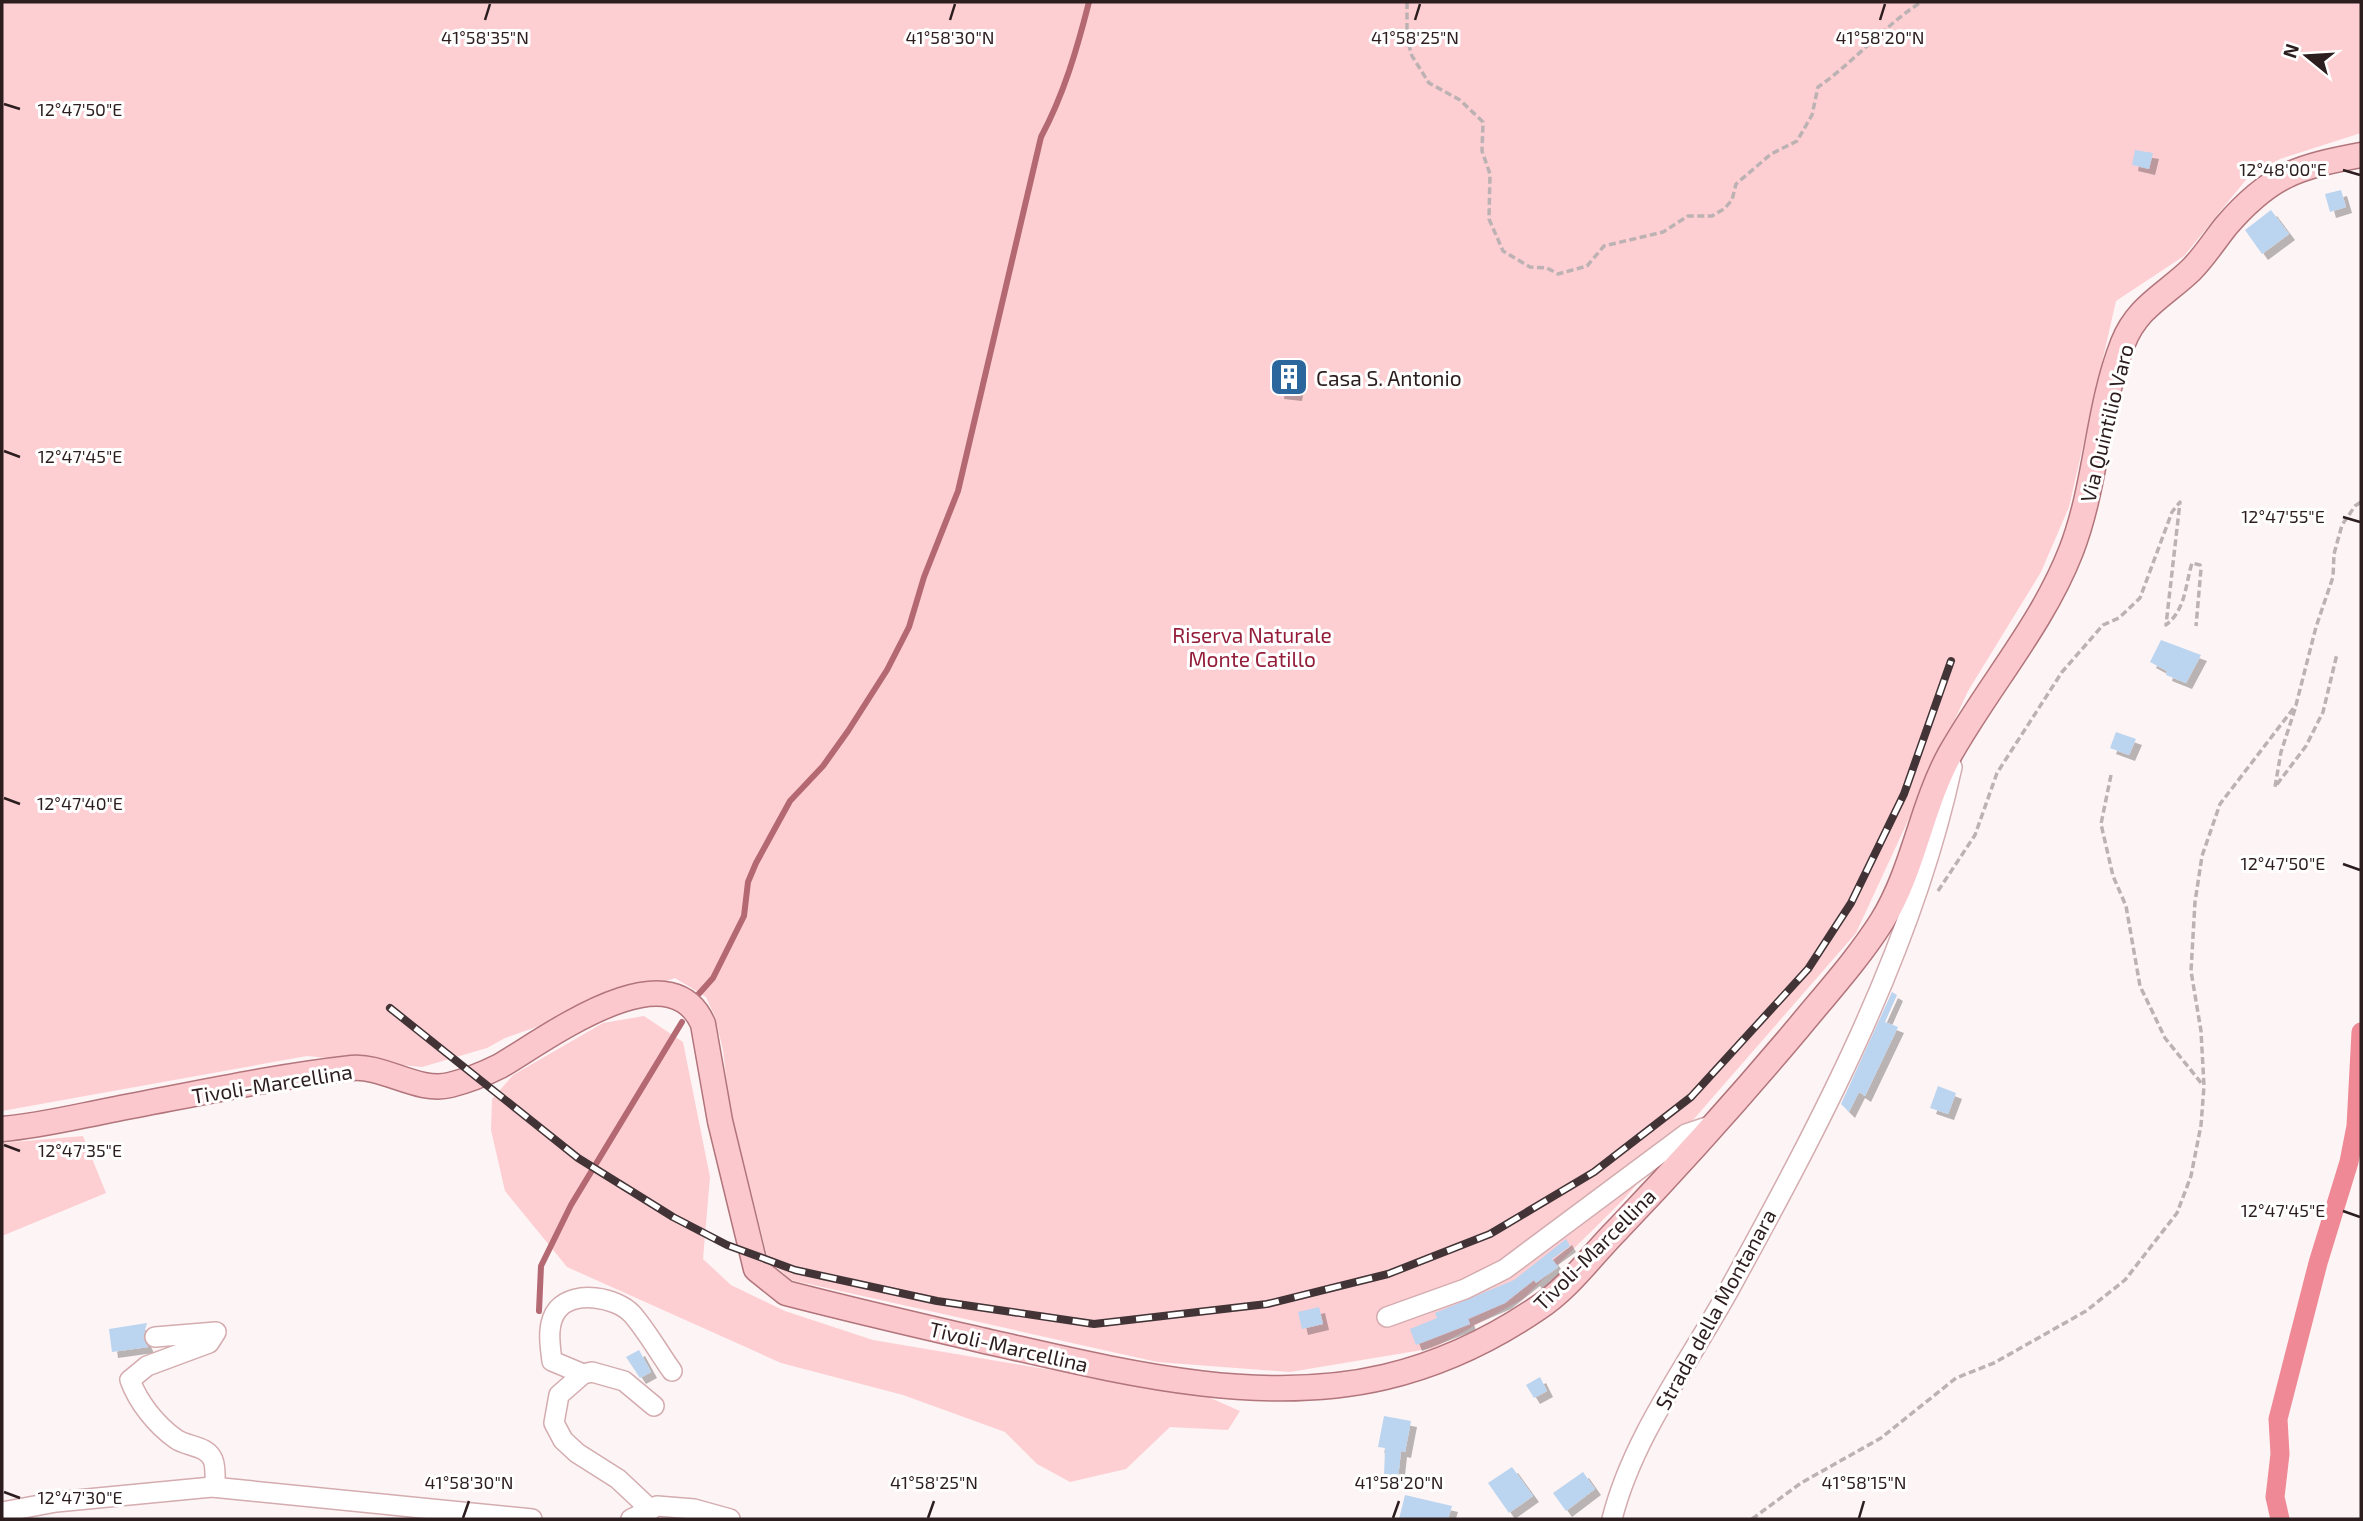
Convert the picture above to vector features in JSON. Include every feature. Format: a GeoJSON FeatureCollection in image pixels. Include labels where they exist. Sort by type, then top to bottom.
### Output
{"type":"FeatureCollection","features":[{"type":"Feature","properties":{"kind":"main road","name":"Via Quintilio Varo"},"geometry":{"type":"LineString","coordinates":[[1957,742],[2039,616],[2060,576],[2083,516],[2118,359],[2138,315],[2151,300],[2177,283],[2200,261],[2232,219],[2270,183],[2307,167],[2361,155]]}},
{"type":"Feature","properties":{"kind":"main road","name":"Tivoli-Marcellina"},"geometry":{"type":"LineString","coordinates":[[2,1129],[257,1082],[356,1067],[448,1086],[499,1066],[578,1017],[631,998],[653,994],[672,995],[698,1012],[703,1024],[720,1121],[756,1269],[786,1293],[1079,1362],[1175,1378],[1266,1387],[1318,1386],[1382,1378],[1455,1356],[1543,1306],[1713,1125],[1853,962],[1880,924],[1906,869],[1937,779],[1957,742]]}},
{"type":"Feature","properties":{"kind":"street","name":"Strada della Montanara"},"geometry":{"type":"LineString","coordinates":[[1612,1519],[1646,1434],[1744,1263],[1826,1102],[1916,902],[1938,833],[1957,742]]}},
{"type":"Feature","properties":{"kind":"street"},"geometry":{"type":"LineString","coordinates":[[1387,1317],[1465,1289],[1505,1269],[1686,1134],[1713,1125]]}},
{"type":"Feature","properties":{"kind":"street"},"geometry":{"type":"LineString","coordinates":[[583,1374],[552,1362],[549,1340],[557,1310],[569,1301],[587,1297],[606,1300],[631,1313],[673,1371]]}},
{"type":"Feature","properties":{"kind":"street"},"geometry":{"type":"LineString","coordinates":[[155,1337],[216,1332],[209,1343],[148,1366],[130,1380],[136,1396],[158,1423],[177,1440],[206,1451],[214,1460],[215,1487]]}},
{"type":"Feature","properties":{"kind":"street"},"geometry":{"type":"LineString","coordinates":[[651,1510],[618,1479],[577,1453],[564,1440],[554,1423],[559,1395],[583,1374],[592,1372],[624,1381],[654,1406]]}},
{"type":"Feature","properties":{"kind":"street"},"geometry":{"type":"LineString","coordinates":[[2,1512],[56,1502],[215,1487],[532,1519]]}},
{"type":"Feature","properties":{"kind":"street"},"geometry":{"type":"LineString","coordinates":[[631,1519],[657,1506],[694,1509],[730,1519]]}},
{"type":"Feature","properties":{"kind":"path"},"geometry":{"type":"LineString","coordinates":[[1407,2],[1407,39],[1412,56],[1429,83],[1460,100],[1483,122],[1482,151],[1490,174],[1489,219],[1503,251],[1531,267],[1548,268],[1558,274],[1587,266],[1604,246],[1663,232],[1688,216],[1712,216],[1724,209],[1732,200],[1736,184],[1771,154],[1797,141],[1812,114],[1818,87],[1839,72],[1857,52],[1921,2]]}},
{"type":"Feature","properties":{"kind":"path"},"geometry":{"type":"LineString","coordinates":[[1935,895],[1975,835],[1997,774],[2062,672],[2103,625],[2119,618],[2140,598],[2172,512],[2180,502],[2166,625],[2176,617],[2183,601],[2192,563],[2200,565],[2201,569],[2196,626]]}},
{"type":"Feature","properties":{"kind":"path"},"geometry":{"type":"LineString","coordinates":[[2337,653],[2323,712],[2306,747],[2275,787],[2281,752],[2333,577],[2334,554],[2342,525],[2361,502]]}},
{"type":"Feature","properties":{"kind":"path"},"geometry":{"type":"LineString","coordinates":[[1752,1519],[1768,1511],[1801,1483],[1881,1438],[1956,1378],[1994,1363],[2086,1311],[2124,1280],[2177,1213],[2191,1176],[2201,1125],[2204,1086],[2201,1031],[2191,971],[2195,902],[2202,856],[2220,804],[2296,705]]}},
{"type":"Feature","properties":{"kind":"path"},"geometry":{"type":"LineString","coordinates":[[2111,775],[2101,824],[2113,876],[2126,906],[2140,985],[2165,1038],[2204,1086]]}},
{"type":"Feature","properties":{"kind":"green space","name":"Riserva Naturale Monte Catillo"},"geometry":{"type":"Polygon","coordinates":[[[2,2],[2361,2],[2361,133],[2280,159],[2249,176],[2184,256],[2116,301],[2069,507],[2041,572],[1968,691],[1856,933],[1624,1199],[1523,1299],[1434,1348],[1290,1372],[1157,1362],[791,1280],[768,1259],[730,1110],[723,1050],[715,1017],[706,997],[675,978],[505,1038],[487,1048],[422,1067],[307,1056],[2,1111],[2,2]]]}},
{"type":"Feature","properties":{"kind":"green space"},"geometry":{"type":"Polygon","coordinates":[[[644,1016],[683,1042],[710,1177],[703,1259],[731,1285],[785,1311],[873,1340],[1206,1396],[1240,1411],[1228,1430],[1170,1427],[1126,1469],[1070,1482],[1037,1464],[1005,1432],[903,1395],[781,1363],[567,1267],[505,1191],[491,1130],[492,1099],[513,1075],[603,1023],[644,1016]]]}},
{"type":"Feature","properties":{"kind":"green space"},"geometry":{"type":"Polygon","coordinates":[[[83,1136],[106,1193],[2,1236],[2,1143],[83,1136]]]}},
{"type":"Feature","properties":{"kind":"building"},"geometry":{"type":"Polygon","coordinates":[[[2135,150],[2153,153],[2149,169],[2132,165],[2135,150]]]}},
{"type":"Feature","properties":{"kind":"building"},"geometry":{"type":"Polygon","coordinates":[[[2341,190],[2346,207],[2330,212],[2325,194],[2341,190]]]}},
{"type":"Feature","properties":{"kind":"building"},"geometry":{"type":"Polygon","coordinates":[[[2271,210],[2289,234],[2262,254],[2245,230],[2271,210]]]}},
{"type":"Feature","properties":{"kind":"building","name":"Casa S. Antonio"},"geometry":{"type":"Polygon","coordinates":[[[1282,360],[1301,362],[1296,395],[1278,393],[1282,360]]]}},
{"type":"Feature","properties":{"kind":"building"},"geometry":{"type":"Polygon","coordinates":[[[2161,640],[2201,655],[2186,683],[2166,675],[2167,671],[2150,662],[2161,640]]]}},
{"type":"Feature","properties":{"kind":"building"},"geometry":{"type":"Polygon","coordinates":[[[2116,732],[2136,739],[2129,755],[2110,748],[2116,732]]]}},
{"type":"Feature","properties":{"kind":"building"},"geometry":{"type":"Polygon","coordinates":[[[1892,992],[1897,995],[1885,1022],[1898,1027],[1865,1096],[1859,1092],[1849,1112],[1841,1104],[1892,992]]]}},
{"type":"Feature","properties":{"kind":"building"},"geometry":{"type":"Polygon","coordinates":[[[1938,1086],[1956,1093],[1948,1114],[1930,1108],[1938,1086]]]}},
{"type":"Feature","properties":{"kind":"building"},"geometry":{"type":"Polygon","coordinates":[[[1566,1239],[1570,1246],[1552,1259],[1558,1267],[1536,1283],[1534,1280],[1505,1303],[1468,1319],[1470,1324],[1416,1345],[1410,1329],[1437,1318],[1435,1313],[1514,1280],[1566,1239]]]}},
{"type":"Feature","properties":{"kind":"building"},"geometry":{"type":"Polygon","coordinates":[[[1319,1307],[1323,1324],[1302,1329],[1298,1312],[1319,1307]]]}},
{"type":"Feature","properties":{"kind":"building"},"geometry":{"type":"Polygon","coordinates":[[[147,1323],[143,1337],[148,1347],[112,1352],[109,1329],[147,1323]]]}},
{"type":"Feature","properties":{"kind":"building"},"geometry":{"type":"Polygon","coordinates":[[[639,1350],[651,1372],[640,1378],[626,1357],[639,1350]]]}},
{"type":"Feature","properties":{"kind":"building"},"geometry":{"type":"Polygon","coordinates":[[[1540,1377],[1547,1391],[1534,1398],[1526,1385],[1540,1377]]]}},
{"type":"Feature","properties":{"kind":"building"},"geometry":{"type":"Polygon","coordinates":[[[1384,1416],[1411,1421],[1405,1452],[1401,1451],[1398,1478],[1384,1477],[1385,1448],[1378,1447],[1384,1416]]]}},
{"type":"Feature","properties":{"kind":"building"},"geometry":{"type":"Polygon","coordinates":[[[1512,1467],[1533,1496],[1509,1513],[1488,1483],[1512,1467]]]}},
{"type":"Feature","properties":{"kind":"building"},"geometry":{"type":"Polygon","coordinates":[[[1583,1472],[1595,1489],[1566,1511],[1553,1493],[1583,1472]]]}},
{"type":"Feature","properties":{"kind":"building"},"geometry":{"type":"Polygon","coordinates":[[[1405,1495],[1452,1506],[1448,1519],[1399,1519],[1405,1495]]]}},
{"type":"Feature","properties":{"kind":"waterway"},"geometry":{"type":"LineString","coordinates":[[696,997],[713,978],[744,916],[748,882],[790,801],[823,766],[848,731],[887,670],[909,627],[924,577],[958,491],[1041,137],[1069,71],[1089,2]]}},
{"type":"Feature","properties":{"kind":"waterway"},"geometry":{"type":"LineString","coordinates":[[539,1311],[541,1266],[571,1205],[682,1022]]}},
{"type":"Feature","properties":{"kind":"waterway"},"geometry":{"type":"LineString","coordinates":[[2280,1519],[2275,1497],[2280,1454],[2278,1419],[2318,1263],[2349,1162],[2356,1126],[2361,1032]]}},
{"type":"Feature","properties":{"kind":"railway"},"geometry":{"type":"LineString","coordinates":[[390,1008],[578,1158],[673,1217],[727,1245],[795,1270],[937,1301],[1094,1324],[1267,1304],[1388,1274],[1490,1234],[1594,1172],[1691,1097],[1808,969],[1851,903],[1904,794],[1951,661]]}},
{"type":"Feature","properties":{"kind":"place","name":"Casa S. Antonio"},"geometry":{"type":"Point","coordinates":[1289,377]}}]}
